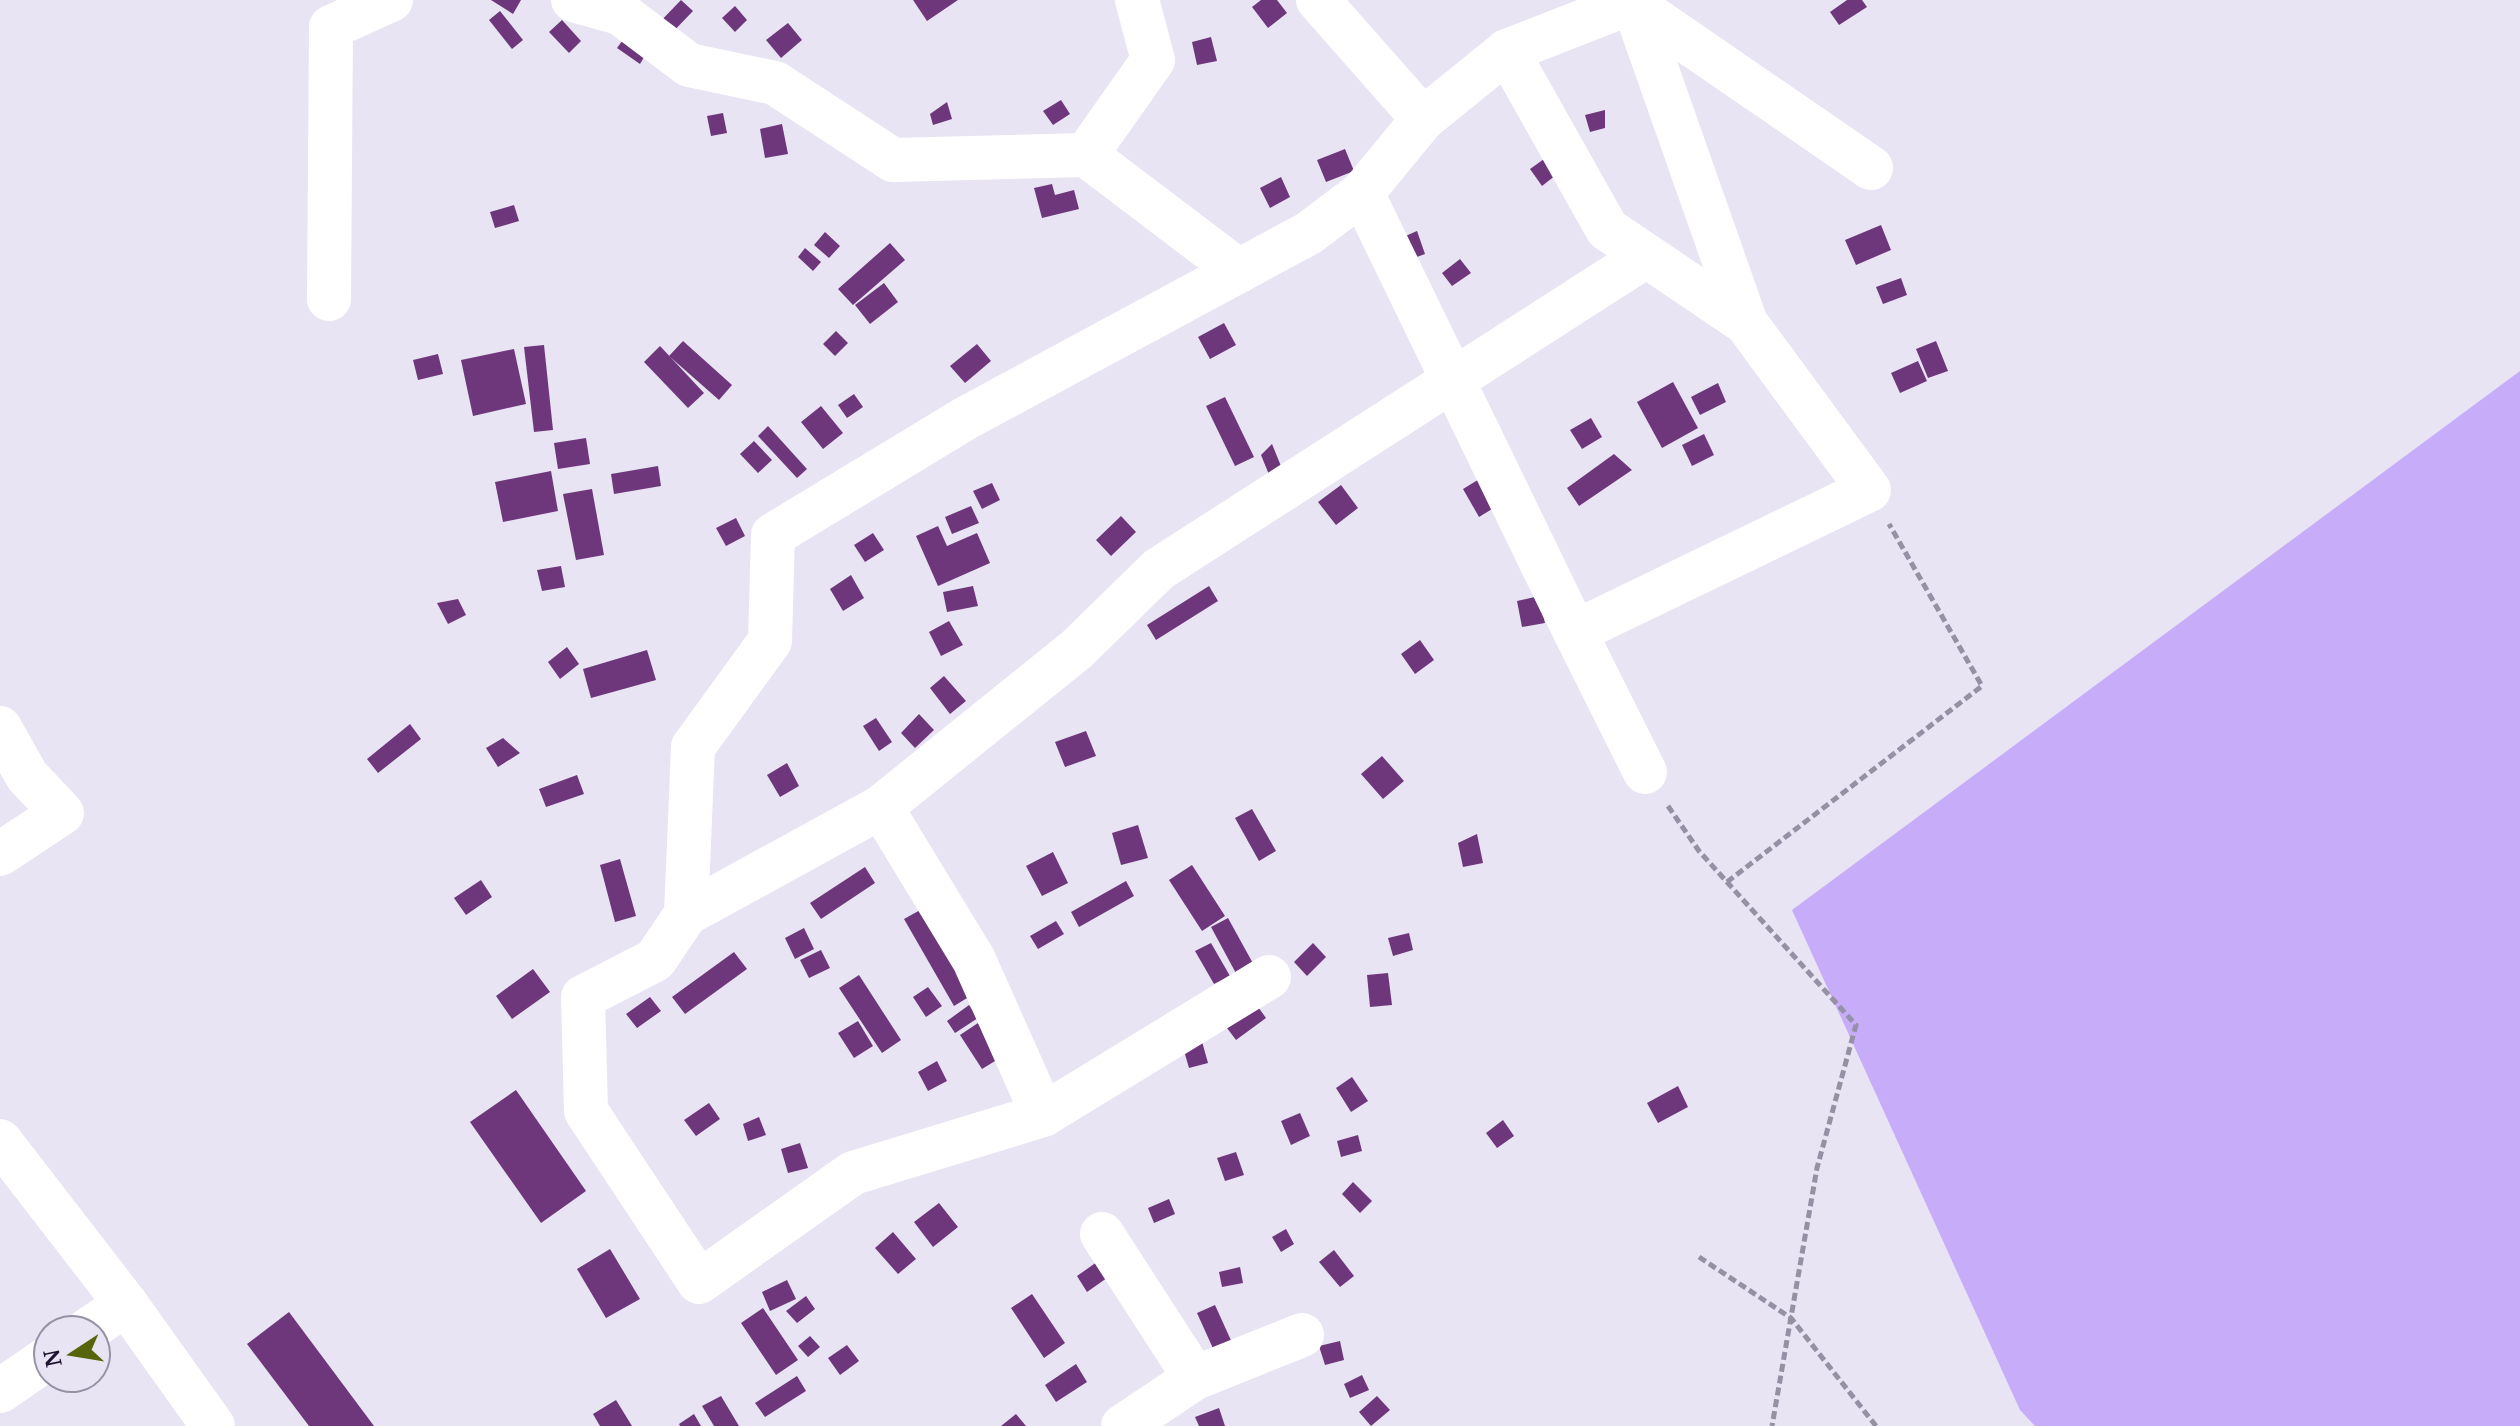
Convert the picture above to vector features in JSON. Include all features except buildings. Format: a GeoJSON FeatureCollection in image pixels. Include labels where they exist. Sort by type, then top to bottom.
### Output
{"type":"FeatureCollection","features":[{"type":"Feature","properties":{"kind":"street"},"geometry":{"type":"LineString","coordinates":[[329,299],[330,14],[391,0]]}},
{"type":"Feature","properties":{"kind":"street"},"geometry":{"type":"LineString","coordinates":[[573,0],[620,13],[689,65],[775,83],[893,160],[1086,155],[1239,271]]}},
{"type":"Feature","properties":{"kind":"street"},"geometry":{"type":"LineString","coordinates":[[1086,155],[1153,60],[1137,0]]}},
{"type":"Feature","properties":{"kind":"street"},"geometry":{"type":"LineString","coordinates":[[1318,0],[1423,119]]}},
{"type":"Feature","properties":{"kind":"street"},"geometry":{"type":"LineString","coordinates":[[686,914],[693,747],[770,641],[773,535],[966,418],[1309,233],[1362,193],[1423,119],[1507,51],[1636,2]]}},
{"type":"Feature","properties":{"kind":"street"},"geometry":{"type":"LineString","coordinates":[[1636,2],[1871,168]]}},
{"type":"Feature","properties":{"kind":"street"},"geometry":{"type":"LineString","coordinates":[[1575,632],[1869,490],[1746,323],[1636,2]]}},
{"type":"Feature","properties":{"kind":"street"},"geometry":{"type":"LineString","coordinates":[[1507,51],[1607,229],[1746,323]]}},
{"type":"Feature","properties":{"kind":"street"},"geometry":{"type":"LineString","coordinates":[[1362,193],[1645,772]]}},
{"type":"Feature","properties":{"kind":"street"},"geometry":{"type":"LineString","coordinates":[[1269,977],[1043,1115],[853,1173],[699,1282],[586,1111],[583,997],[655,960],[686,914],[881,807],[1077,649],[1159,569],[1646,256]]}},
{"type":"Feature","properties":{"kind":"street"},"geometry":{"type":"LineString","coordinates":[[0,728],[27,776],[62,813],[0,854]]}},
{"type":"Feature","properties":{"kind":"street"},"geometry":{"type":"LineString","coordinates":[[881,807],[974,960],[1043,1115]]}},
{"type":"Feature","properties":{"kind":"street"},"geometry":{"type":"LineString","coordinates":[[0,1141],[126,1304],[213,1426]]}},
{"type":"Feature","properties":{"kind":"street"},"geometry":{"type":"LineString","coordinates":[[1102,1234],[1195,1378]]}},
{"type":"Feature","properties":{"kind":"street"},"geometry":{"type":"LineString","coordinates":[[111,1314],[126,1304]]}},
{"type":"Feature","properties":{"kind":"street"},"geometry":{"type":"LineString","coordinates":[[1123,1426],[1195,1378],[1302,1335]]}},
{"type":"Feature","properties":{"kind":"street"},"geometry":{"type":"LineString","coordinates":[[0,1391],[32,1369]]}},
{"type":"Feature","properties":{"kind":"path"},"geometry":{"type":"LineString","coordinates":[[1727,882],[1982,686],[1869,490]]}},
{"type":"Feature","properties":{"kind":"path"},"geometry":{"type":"LineString","coordinates":[[1645,772],[1699,851],[1856,1025],[1817,1168],[1772,1426]]}},
{"type":"Feature","properties":{"kind":"path"},"geometry":{"type":"LineString","coordinates":[[1699,1257],[1791,1318],[1876,1426]]}},
{"type":"Feature","properties":{"kind":"shaded area"},"geometry":{"type":"Polygon","coordinates":[[[2520,371],[2520,1426],[2035,1426],[2020,1410],[1792,910],[2520,371]]]}}]}
